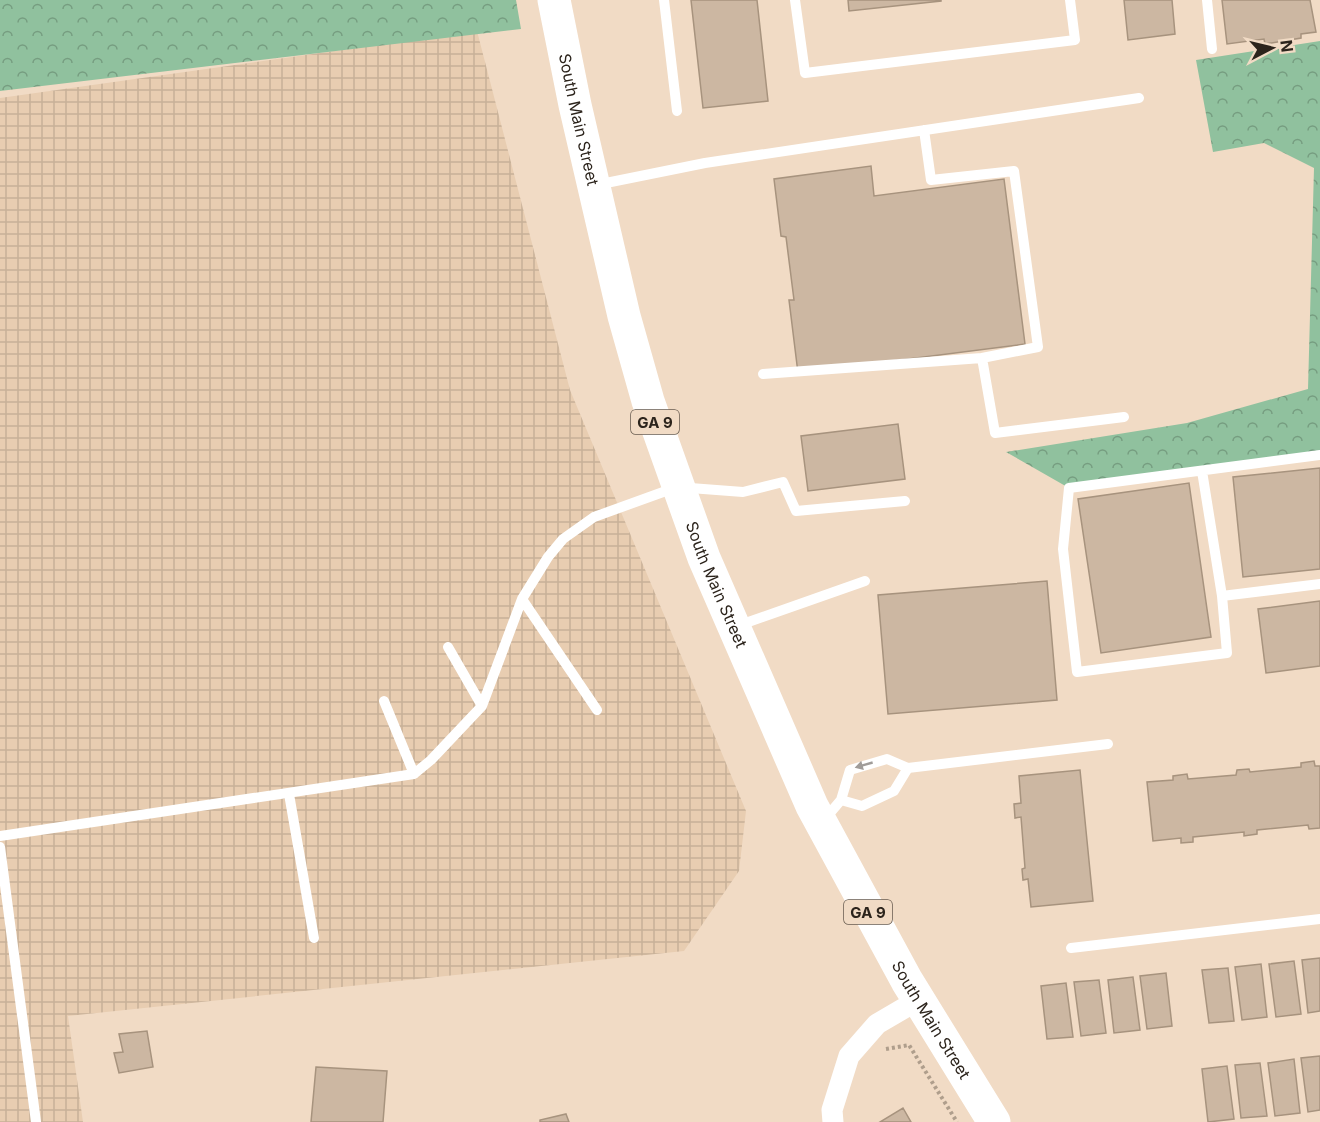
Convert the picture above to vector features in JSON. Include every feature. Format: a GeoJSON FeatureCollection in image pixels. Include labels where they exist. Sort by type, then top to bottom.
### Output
{"type":"FeatureCollection","features":[{"type":"Feature","properties":{"kind":"highway","name":"South Main Street"},"geometry":{"type":"LineString","coordinates":[[554,0],[593,185],[624,316],[677,487],[734,627],[831,811],[918,1000],[994,1122]]}},
{"type":"Feature","properties":{"kind":"street"},"geometry":{"type":"LineString","coordinates":[[832,1122],[832,1110],[849,1056],[877,1024],[918,1000]]}},
{"type":"Feature","properties":{"kind":"lane"},"geometry":{"type":"LineString","coordinates":[[664,0],[677,111]]}},
{"type":"Feature","properties":{"kind":"lane"},"geometry":{"type":"LineString","coordinates":[[795,0],[805,73],[1075,40],[1070,0]]}},
{"type":"Feature","properties":{"kind":"lane"},"geometry":{"type":"LineString","coordinates":[[1207,0],[1212,49]]}},
{"type":"Feature","properties":{"kind":"lane"},"geometry":{"type":"LineString","coordinates":[[593,185],[705,163],[1140,98]]}},
{"type":"Feature","properties":{"kind":"lane"},"geometry":{"type":"LineString","coordinates":[[763,374],[982,358],[1038,347],[1014,171],[931,180],[924,130]]}},
{"type":"Feature","properties":{"kind":"lane"},"geometry":{"type":"LineString","coordinates":[[982,358],[995,433],[1124,417]]}},
{"type":"Feature","properties":{"kind":"lane"},"geometry":{"type":"LineString","coordinates":[[1202,471],[1222,596],[1227,653],[1077,672],[1063,549],[1069,488],[1320,455]]}},
{"type":"Feature","properties":{"kind":"lane"},"geometry":{"type":"LineString","coordinates":[[0,836],[414,774],[431,760],[482,706],[522,599],[548,557],[563,539],[594,517],[677,487],[742,492],[783,482],[796,511],[904,501]]}},
{"type":"Feature","properties":{"kind":"lane"},"geometry":{"type":"LineString","coordinates":[[734,627],[865,581]]}},
{"type":"Feature","properties":{"kind":"lane"},"geometry":{"type":"LineString","coordinates":[[1222,596],[1320,584]]}},
{"type":"Feature","properties":{"kind":"lane"},"geometry":{"type":"LineString","coordinates":[[522,599],[597,710]]}},
{"type":"Feature","properties":{"kind":"lane"},"geometry":{"type":"LineString","coordinates":[[448,647],[482,706]]}},
{"type":"Feature","properties":{"kind":"lane"},"geometry":{"type":"LineString","coordinates":[[384,701],[414,774]]}},
{"type":"Feature","properties":{"kind":"lane"},"geometry":{"type":"LineString","coordinates":[[831,811],[850,770],[887,759],[908,768],[1108,744]]}},
{"type":"Feature","properties":{"kind":"lane"},"geometry":{"type":"LineString","coordinates":[[831,811],[862,806],[894,791],[908,768]]}},
{"type":"Feature","properties":{"kind":"lane"},"geometry":{"type":"LineString","coordinates":[[289,794],[314,938]]}},
{"type":"Feature","properties":{"kind":"lane"},"geometry":{"type":"LineString","coordinates":[[0,847],[36,1122]]}},
{"type":"Feature","properties":{"kind":"lane"},"geometry":{"type":"LineString","coordinates":[[1071,948],[1320,919]]}},
{"type":"Feature","properties":{"kind":"path"},"geometry":{"type":"LineString","coordinates":[[882,1049],[909,1045],[957,1122]]}},
{"type":"Feature","properties":{"kind":"shaded area"},"geometry":{"type":"Polygon","coordinates":[[[477,31],[570,390],[746,811],[739,871],[684,951],[68,1016],[83,1122],[0,1122],[0,98],[477,31]]]}},
{"type":"Feature","properties":{"kind":"green space"},"geometry":{"type":"Polygon","coordinates":[[[0,0],[516,0],[521,29],[0,91],[0,0]]]}},
{"type":"Feature","properties":{"kind":"green space"},"geometry":{"type":"Polygon","coordinates":[[[1320,41],[1320,455],[1069,488],[1006,452],[1187,423],[1308,389],[1314,168],[1264,143],[1213,152],[1196,60],[1320,41]]]}},
{"type":"Feature","properties":{"kind":"building"},"geometry":{"type":"Polygon","coordinates":[[[691,0],[757,0],[768,101],[703,108],[691,0]]]}},
{"type":"Feature","properties":{"kind":"building"},"geometry":{"type":"Polygon","coordinates":[[[848,0],[941,0],[941,1],[849,11],[848,0]]]}},
{"type":"Feature","properties":{"kind":"building"},"geometry":{"type":"Polygon","coordinates":[[[1124,0],[1172,0],[1175,34],[1128,40],[1124,0]]]}},
{"type":"Feature","properties":{"kind":"building"},"geometry":{"type":"Polygon","coordinates":[[[1222,0],[1310,0],[1316,32],[1301,34],[1301,38],[1265,44],[1264,39],[1227,44],[1222,0]]]}},
{"type":"Feature","properties":{"kind":"building"},"geometry":{"type":"Polygon","coordinates":[[[871,166],[874,196],[1004,179],[1025,344],[798,373],[789,300],[794,300],[786,237],[781,236],[774,179],[871,166]]]}},
{"type":"Feature","properties":{"kind":"building"},"geometry":{"type":"Polygon","coordinates":[[[898,424],[905,479],[808,491],[801,436],[898,424]]]}},
{"type":"Feature","properties":{"kind":"building"},"geometry":{"type":"Polygon","coordinates":[[[1320,468],[1320,569],[1243,577],[1233,477],[1320,468]]]}},
{"type":"Feature","properties":{"kind":"building"},"geometry":{"type":"Polygon","coordinates":[[[1189,483],[1211,637],[1101,653],[1078,499],[1189,483]]]}},
{"type":"Feature","properties":{"kind":"building"},"geometry":{"type":"Polygon","coordinates":[[[1047,581],[1057,700],[888,714],[878,595],[1047,581]]]}},
{"type":"Feature","properties":{"kind":"building"},"geometry":{"type":"Polygon","coordinates":[[[1320,601],[1320,666],[1266,673],[1258,609],[1320,601]]]}},
{"type":"Feature","properties":{"kind":"building"},"geometry":{"type":"Polygon","coordinates":[[[1314,761],[1315,766],[1320,766],[1320,828],[1309,829],[1308,825],[1257,830],[1257,834],[1244,836],[1244,832],[1193,837],[1193,842],[1181,843],[1181,838],[1153,841],[1147,782],[1173,780],[1173,776],[1187,774],[1188,779],[1236,775],[1237,770],[1249,769],[1250,772],[1301,767],[1301,763],[1314,761]]]}},
{"type":"Feature","properties":{"kind":"building"},"geometry":{"type":"Polygon","coordinates":[[[1080,770],[1093,901],[1031,907],[1028,879],[1023,880],[1022,869],[1025,868],[1021,817],[1015,818],[1014,804],[1021,803],[1019,776],[1080,770]]]}},
{"type":"Feature","properties":{"kind":"building"},"geometry":{"type":"Polygon","coordinates":[[[1320,958],[1320,1011],[1308,1013],[1302,960],[1320,958]]]}},
{"type":"Feature","properties":{"kind":"building"},"geometry":{"type":"Polygon","coordinates":[[[1294,961],[1301,1014],[1276,1017],[1269,964],[1294,961]]]}},
{"type":"Feature","properties":{"kind":"building"},"geometry":{"type":"Polygon","coordinates":[[[1261,964],[1267,1017],[1242,1020],[1235,967],[1261,964]]]}},
{"type":"Feature","properties":{"kind":"building"},"geometry":{"type":"Polygon","coordinates":[[[1228,968],[1234,1021],[1209,1023],[1202,970],[1228,968]]]}},
{"type":"Feature","properties":{"kind":"building"},"geometry":{"type":"Polygon","coordinates":[[[1166,973],[1172,1026],[1147,1029],[1140,976],[1166,973]]]}},
{"type":"Feature","properties":{"kind":"building"},"geometry":{"type":"Polygon","coordinates":[[[1133,977],[1140,1030],[1114,1033],[1108,980],[1133,977]]]}},
{"type":"Feature","properties":{"kind":"building"},"geometry":{"type":"Polygon","coordinates":[[[1099,980],[1106,1033],[1081,1036],[1074,982],[1099,980]]]}},
{"type":"Feature","properties":{"kind":"building"},"geometry":{"type":"Polygon","coordinates":[[[1066,983],[1073,1037],[1047,1039],[1041,986],[1066,983]]]}},
{"type":"Feature","properties":{"kind":"building"},"geometry":{"type":"Polygon","coordinates":[[[147,1031],[153,1067],[119,1073],[114,1053],[123,1052],[119,1034],[147,1031]]]}},
{"type":"Feature","properties":{"kind":"building"},"geometry":{"type":"Polygon","coordinates":[[[1320,1056],[1320,1110],[1308,1112],[1301,1058],[1320,1056]]]}},
{"type":"Feature","properties":{"kind":"building"},"geometry":{"type":"Polygon","coordinates":[[[1294,1059],[1300,1113],[1275,1116],[1268,1063],[1294,1059]]]}},
{"type":"Feature","properties":{"kind":"building"},"geometry":{"type":"Polygon","coordinates":[[[1260,1063],[1267,1116],[1241,1118],[1235,1065],[1260,1063]]]}},
{"type":"Feature","properties":{"kind":"building"},"geometry":{"type":"Polygon","coordinates":[[[1227,1066],[1234,1119],[1208,1122],[1202,1069],[1227,1066]]]}},
{"type":"Feature","properties":{"kind":"building"},"geometry":{"type":"Polygon","coordinates":[[[316,1067],[387,1071],[383,1122],[311,1122],[316,1067]]]}},
{"type":"Feature","properties":{"kind":"building"},"geometry":{"type":"Polygon","coordinates":[[[903,1108],[911,1122],[880,1122],[903,1108]]]}},
{"type":"Feature","properties":{"kind":"building"},"geometry":{"type":"Polygon","coordinates":[[[566,1114],[569,1122],[540,1122],[540,1120],[566,1114]]]}}]}
